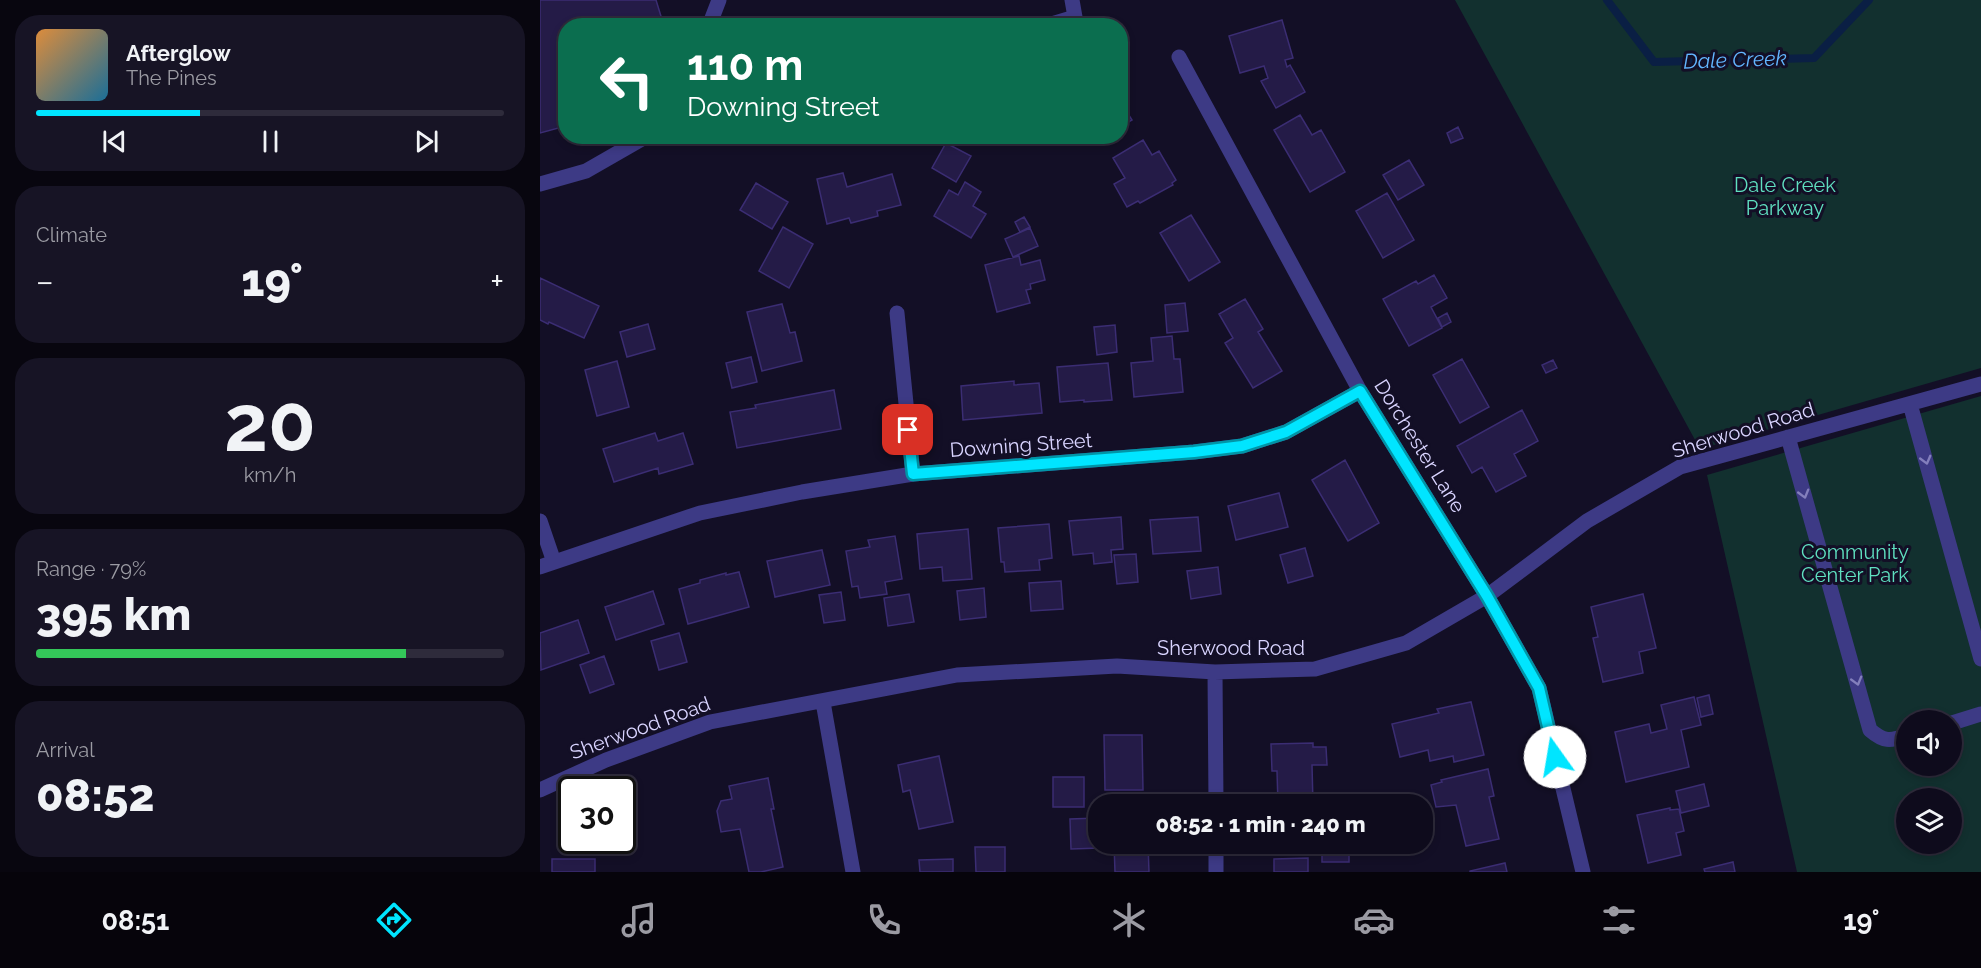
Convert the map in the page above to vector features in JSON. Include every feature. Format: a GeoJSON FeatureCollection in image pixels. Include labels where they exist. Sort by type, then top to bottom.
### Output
{"type":"FeatureCollection","features":[{"type":"Feature","properties":{"kind":"street"},"geometry":{"type":"LineString","coordinates":[[712,18],[719,0]]}},
{"type":"Feature","properties":{"kind":"street"},"geometry":{"type":"LineString","coordinates":[[1072,0],[1075,17],[1072,18]]}},
{"type":"Feature","properties":{"kind":"street","name":"Dorchester Lane"},"geometry":{"type":"LineString","coordinates":[[1179,57],[1360,391],[1487,596],[1539,688],[1582,872]]}},
{"type":"Feature","properties":{"kind":"street"},"geometry":{"type":"LineString","coordinates":[[540,184],[586,171],[633,144]]}},
{"type":"Feature","properties":{"kind":"street"},"geometry":{"type":"LineString","coordinates":[[897,313],[913,474]]}},
{"type":"Feature","properties":{"kind":"street","name":"Sherwood Road"},"geometry":{"type":"LineString","coordinates":[[540,790],[606,760],[710,722],[957,675],[1117,666],[1215,672],[1315,669],[1406,643],[1487,596],[1587,521],[1680,467],[1981,384]]}},
{"type":"Feature","properties":{"kind":"street","name":"Downing Street"},"geometry":{"type":"LineString","coordinates":[[547,565],[700,513],[802,492],[913,474],[1194,452],[1242,446],[1286,432],[1360,391]]}},
{"type":"Feature","properties":{"kind":"street"},"geometry":{"type":"LineString","coordinates":[[1910,404],[1981,659]]}},
{"type":"Feature","properties":{"kind":"street"},"geometry":{"type":"LineString","coordinates":[[1788,437],[1870,730],[1880,739],[1896,739]]}},
{"type":"Feature","properties":{"kind":"street"},"geometry":{"type":"LineString","coordinates":[[540,521],[547,565]]}},
{"type":"Feature","properties":{"kind":"street"},"geometry":{"type":"LineString","coordinates":[[1215,672],[1216,794]]}},
{"type":"Feature","properties":{"kind":"street"},"geometry":{"type":"LineString","coordinates":[[823,702],[853,872]]}},
{"type":"Feature","properties":{"kind":"street"},"geometry":{"type":"LineString","coordinates":[[1962,720],[1981,714]]}},
{"type":"Feature","properties":{"kind":"street"},"geometry":{"type":"LineString","coordinates":[[1216,854],[1216,872]]}},
{"type":"Feature","properties":{"kind":"green space","name":"Dale Creek Parkway"},"geometry":{"type":"Polygon","coordinates":[[[1455,0],[1981,0],[1981,368],[1700,449],[1455,0]]]}},
{"type":"Feature","properties":{"kind":"green space","name":"Community Center Park"},"geometry":{"type":"Polygon","coordinates":[[[1981,396],[1981,872],[1797,872],[1707,475],[1981,396]]]}},
{"type":"Feature","properties":{"kind":"building"},"geometry":{"type":"Polygon","coordinates":[[[540,0],[656,0],[662,18],[558,18],[558,128],[540,133],[540,0]]]}},
{"type":"Feature","properties":{"kind":"building"},"geometry":{"type":"Polygon","coordinates":[[[1282,20],[1293,58],[1285,60],[1287,67],[1290,65],[1305,92],[1276,108],[1261,81],[1268,78],[1264,66],[1240,73],[1229,36],[1282,20]]]}},
{"type":"Feature","properties":{"kind":"building"},"geometry":{"type":"Polygon","coordinates":[[[1300,115],[1312,135],[1321,130],[1345,172],[1310,192],[1274,130],[1300,115]]]}},
{"type":"Feature","properties":{"kind":"building"},"geometry":{"type":"Polygon","coordinates":[[[1458,127],[1463,138],[1451,143],[1447,133],[1458,127]]]}},
{"type":"Feature","properties":{"kind":"building"},"geometry":{"type":"Polygon","coordinates":[[[1143,140],[1152,155],[1159,151],[1176,180],[1172,183],[1173,185],[1140,203],[1138,201],[1127,207],[1114,184],[1125,178],[1113,158],[1143,140]]]}},
{"type":"Feature","properties":{"kind":"building"},"geometry":{"type":"Polygon","coordinates":[[[945,144],[971,156],[956,182],[932,168],[945,144]]]}},
{"type":"Feature","properties":{"kind":"building"},"geometry":{"type":"Polygon","coordinates":[[[1409,160],[1424,185],[1398,200],[1383,175],[1409,160]]]}},
{"type":"Feature","properties":{"kind":"building"},"geometry":{"type":"Polygon","coordinates":[[[843,173],[847,187],[892,174],[901,205],[877,211],[878,216],[851,223],[849,218],[827,224],[817,179],[843,173]]]}},
{"type":"Feature","properties":{"kind":"building"},"geometry":{"type":"Polygon","coordinates":[[[965,182],[981,192],[973,206],[986,214],[971,238],[934,216],[949,190],[958,195],[965,182]]]}},
{"type":"Feature","properties":{"kind":"building"},"geometry":{"type":"Polygon","coordinates":[[[756,183],[788,202],[772,229],[740,210],[756,183]]]}},
{"type":"Feature","properties":{"kind":"building"},"geometry":{"type":"Polygon","coordinates":[[[1387,193],[1414,240],[1383,258],[1356,211],[1387,193]]]}},
{"type":"Feature","properties":{"kind":"building"},"geometry":{"type":"Polygon","coordinates":[[[1191,215],[1220,262],[1189,281],[1160,233],[1191,215]]]}},
{"type":"Feature","properties":{"kind":"building"},"geometry":{"type":"Polygon","coordinates":[[[1024,217],[1030,227],[1020,232],[1015,222],[1024,217]]]}},
{"type":"Feature","properties":{"kind":"building"},"geometry":{"type":"Polygon","coordinates":[[[783,227],[813,244],[789,288],[759,271],[783,227]]]}},
{"type":"Feature","properties":{"kind":"building"},"geometry":{"type":"Polygon","coordinates":[[[1030,228],[1038,246],[1013,257],[1005,239],[1030,228]]]}},
{"type":"Feature","properties":{"kind":"building"},"geometry":{"type":"Polygon","coordinates":[[[1019,256],[1021,265],[1040,260],[1045,280],[1030,284],[1031,289],[1026,290],[1030,303],[997,312],[985,265],[1019,256]]]}},
{"type":"Feature","properties":{"kind":"building"},"geometry":{"type":"Polygon","coordinates":[[[1434,275],[1447,298],[1431,307],[1442,328],[1409,346],[1383,299],[1416,281],[1418,284],[1434,275]]]}},
{"type":"Feature","properties":{"kind":"building"},"geometry":{"type":"Polygon","coordinates":[[[540,278],[599,306],[584,338],[540,320],[540,278]]]}},
{"type":"Feature","properties":{"kind":"building"},"geometry":{"type":"Polygon","coordinates":[[[1245,299],[1263,329],[1258,332],[1282,371],[1253,388],[1225,343],[1233,338],[1219,314],[1245,299]]]}},
{"type":"Feature","properties":{"kind":"building"},"geometry":{"type":"Polygon","coordinates":[[[1185,303],[1188,331],[1167,333],[1165,305],[1185,303]]]}},
{"type":"Feature","properties":{"kind":"building"},"geometry":{"type":"Polygon","coordinates":[[[782,304],[790,333],[795,332],[802,361],[762,371],[747,312],[782,304]]]}},
{"type":"Feature","properties":{"kind":"building"},"geometry":{"type":"Polygon","coordinates":[[[1447,313],[1451,322],[1442,327],[1438,318],[1447,313]]]}},
{"type":"Feature","properties":{"kind":"building"},"geometry":{"type":"Polygon","coordinates":[[[648,324],[655,349],[627,357],[620,332],[648,324]]]}},
{"type":"Feature","properties":{"kind":"building"},"geometry":{"type":"Polygon","coordinates":[[[1115,325],[1117,352],[1097,355],[1094,327],[1115,325]]]}},
{"type":"Feature","properties":{"kind":"building"},"geometry":{"type":"Polygon","coordinates":[[[1172,336],[1174,359],[1180,359],[1183,392],[1134,397],[1131,363],[1153,361],[1151,338],[1172,336]]]}},
{"type":"Feature","properties":{"kind":"building"},"geometry":{"type":"Polygon","coordinates":[[[751,357],[757,382],[732,388],[726,363],[751,357]]]}},
{"type":"Feature","properties":{"kind":"building"},"geometry":{"type":"Polygon","coordinates":[[[1462,359],[1489,407],[1460,423],[1433,375],[1462,359]]]}},
{"type":"Feature","properties":{"kind":"building"},"geometry":{"type":"Polygon","coordinates":[[[1553,360],[1557,368],[1546,373],[1542,365],[1553,360]]]}},
{"type":"Feature","properties":{"kind":"building"},"geometry":{"type":"Polygon","coordinates":[[[617,361],[629,407],[597,416],[585,370],[617,361]]]}},
{"type":"Feature","properties":{"kind":"building"},"geometry":{"type":"Polygon","coordinates":[[[1108,363],[1112,400],[1060,402],[1057,367],[1108,363]]]}},
{"type":"Feature","properties":{"kind":"building"},"geometry":{"type":"Polygon","coordinates":[[[1014,381],[1014,385],[1039,383],[1042,413],[963,420],[961,386],[1014,381]]]}},
{"type":"Feature","properties":{"kind":"building"},"geometry":{"type":"Polygon","coordinates":[[[834,390],[841,429],[737,448],[730,412],[834,390]]]}},
{"type":"Feature","properties":{"kind":"building"},"geometry":{"type":"Polygon","coordinates":[[[1522,410],[1538,441],[1514,454],[1526,476],[1496,492],[1482,467],[1472,473],[1457,446],[1522,410]]]}},
{"type":"Feature","properties":{"kind":"building"},"geometry":{"type":"Polygon","coordinates":[[[655,433],[658,441],[683,433],[693,464],[659,474],[658,468],[614,482],[603,449],[655,433]]]}},
{"type":"Feature","properties":{"kind":"building"},"geometry":{"type":"Polygon","coordinates":[[[1345,460],[1379,523],[1348,541],[1312,480],[1345,460]]]}},
{"type":"Feature","properties":{"kind":"building"},"geometry":{"type":"Polygon","coordinates":[[[1279,493],[1288,527],[1236,540],[1228,506],[1279,493]]]}},
{"type":"Feature","properties":{"kind":"building"},"geometry":{"type":"Polygon","coordinates":[[[1121,517],[1123,549],[1111,550],[1112,562],[1094,564],[1093,553],[1073,555],[1069,521],[1121,517]]]}},
{"type":"Feature","properties":{"kind":"building"},"geometry":{"type":"Polygon","coordinates":[[[1198,517],[1201,551],[1153,554],[1150,520],[1198,517]]]}},
{"type":"Feature","properties":{"kind":"building"},"geometry":{"type":"Polygon","coordinates":[[[1049,524],[1052,558],[1039,560],[1040,570],[1005,572],[1004,562],[1001,562],[998,528],[1049,524]]]}},
{"type":"Feature","properties":{"kind":"building"},"geometry":{"type":"Polygon","coordinates":[[[968,529],[972,579],[943,581],[942,567],[920,569],[917,534],[968,529]]]}},
{"type":"Feature","properties":{"kind":"building"},"geometry":{"type":"Polygon","coordinates":[[[895,536],[902,579],[885,582],[887,594],[860,598],[858,586],[852,587],[846,551],[870,547],[868,540],[895,536]]]}},
{"type":"Feature","properties":{"kind":"building"},"geometry":{"type":"Polygon","coordinates":[[[1305,548],[1313,576],[1288,583],[1280,555],[1305,548]]]}},
{"type":"Feature","properties":{"kind":"building"},"geometry":{"type":"Polygon","coordinates":[[[822,550],[830,585],[775,597],[767,561],[822,550]]]}},
{"type":"Feature","properties":{"kind":"building"},"geometry":{"type":"Polygon","coordinates":[[[1136,554],[1138,582],[1117,584],[1114,555],[1136,554]]]}},
{"type":"Feature","properties":{"kind":"building"},"geometry":{"type":"Polygon","coordinates":[[[1218,567],[1221,594],[1191,599],[1187,571],[1218,567]]]}},
{"type":"Feature","properties":{"kind":"building"},"geometry":{"type":"Polygon","coordinates":[[[739,572],[749,607],[688,624],[679,589],[700,583],[700,580],[739,572]]]}},
{"type":"Feature","properties":{"kind":"building"},"geometry":{"type":"Polygon","coordinates":[[[1061,581],[1063,609],[1031,611],[1029,583],[1061,581]]]}},
{"type":"Feature","properties":{"kind":"building"},"geometry":{"type":"Polygon","coordinates":[[[984,588],[986,617],[960,620],[957,591],[984,588]]]}},
{"type":"Feature","properties":{"kind":"building"},"geometry":{"type":"Polygon","coordinates":[[[653,591],[664,624],[616,640],[605,607],[653,591]]]}},
{"type":"Feature","properties":{"kind":"building"},"geometry":{"type":"Polygon","coordinates":[[[841,592],[845,620],[824,623],[819,595],[841,592]]]}},
{"type":"Feature","properties":{"kind":"building"},"geometry":{"type":"Polygon","coordinates":[[[909,594],[914,622],[888,626],[884,598],[909,594]]]}},
{"type":"Feature","properties":{"kind":"building"},"geometry":{"type":"Polygon","coordinates":[[[1643,594],[1656,648],[1639,652],[1643,673],[1603,682],[1593,638],[1598,637],[1591,607],[1643,594]]]}},
{"type":"Feature","properties":{"kind":"building"},"geometry":{"type":"Polygon","coordinates":[[[578,620],[589,653],[541,670],[540,633],[578,620]]]}},
{"type":"Feature","properties":{"kind":"building"},"geometry":{"type":"Polygon","coordinates":[[[679,633],[687,662],[659,670],[651,641],[679,633]]]}},
{"type":"Feature","properties":{"kind":"building"},"geometry":{"type":"Polygon","coordinates":[[[604,656],[614,684],[590,693],[580,665],[604,656]]]}},
{"type":"Feature","properties":{"kind":"building"},"geometry":{"type":"Polygon","coordinates":[[[1709,695],[1713,714],[1701,717],[1697,698],[1709,695]]]}},
{"type":"Feature","properties":{"kind":"building"},"geometry":{"type":"Polygon","coordinates":[[[1694,697],[1701,725],[1681,730],[1689,767],[1626,782],[1615,732],[1649,724],[1651,733],[1667,729],[1661,705],[1694,697]]]}},
{"type":"Feature","properties":{"kind":"building"},"geometry":{"type":"Polygon","coordinates":[[[1471,702],[1484,755],[1454,762],[1453,756],[1430,761],[1428,750],[1400,757],[1392,724],[1439,713],[1437,709],[1471,702]]]}},
{"type":"Feature","properties":{"kind":"building"},"geometry":{"type":"Polygon","coordinates":[[[1104,735],[1142,735],[1143,790],[1105,790],[1104,735]]]}},
{"type":"Feature","properties":{"kind":"building"},"geometry":{"type":"Polygon","coordinates":[[[1313,743],[1313,747],[1326,747],[1327,765],[1312,765],[1313,794],[1278,794],[1277,771],[1272,771],[1271,744],[1313,743]]]}},
{"type":"Feature","properties":{"kind":"building"},"geometry":{"type":"Polygon","coordinates":[[[939,756],[953,822],[919,829],[910,790],[903,792],[898,765],[939,756]]]}},
{"type":"Feature","properties":{"kind":"building"},"geometry":{"type":"Polygon","coordinates":[[[1488,769],[1494,796],[1489,797],[1499,839],[1466,846],[1456,805],[1436,807],[1431,785],[1442,782],[1441,780],[1488,769]]]}},
{"type":"Feature","properties":{"kind":"building"},"geometry":{"type":"Polygon","coordinates":[[[1053,777],[1084,777],[1084,807],[1053,807],[1053,777]]]}},
{"type":"Feature","properties":{"kind":"building"},"geometry":{"type":"Polygon","coordinates":[[[768,778],[774,809],[771,809],[783,867],[749,872],[740,829],[721,832],[717,811],[721,801],[732,799],[729,786],[768,778]]]}},
{"type":"Feature","properties":{"kind":"building"},"geometry":{"type":"Polygon","coordinates":[[[1704,784],[1709,806],[1681,813],[1676,791],[1704,784]]]}},
{"type":"Feature","properties":{"kind":"building"},"geometry":{"type":"Polygon","coordinates":[[[1670,808],[1670,810],[1679,809],[1684,831],[1676,833],[1681,855],[1648,863],[1637,815],[1670,808]]]}},
{"type":"Feature","properties":{"kind":"building"},"geometry":{"type":"Polygon","coordinates":[[[1088,818],[1088,848],[1071,849],[1070,819],[1088,818]]]}},
{"type":"Feature","properties":{"kind":"building"},"geometry":{"type":"Polygon","coordinates":[[[975,847],[1005,847],[1005,872],[976,872],[975,847]]]}},
{"type":"Feature","properties":{"kind":"building"},"geometry":{"type":"Polygon","coordinates":[[[1114,854],[1148,854],[1149,872],[1115,872],[1114,854]]]}},
{"type":"Feature","properties":{"kind":"building"},"geometry":{"type":"Polygon","coordinates":[[[1322,854],[1349,854],[1349,862],[1322,862],[1322,854]]]}},
{"type":"Feature","properties":{"kind":"building"},"geometry":{"type":"Polygon","coordinates":[[[1308,858],[1308,872],[1274,872],[1274,859],[1308,858]]]}},
{"type":"Feature","properties":{"kind":"building"},"geometry":{"type":"Polygon","coordinates":[[[552,859],[595,859],[595,872],[552,872],[552,859]]]}},
{"type":"Feature","properties":{"kind":"building"},"geometry":{"type":"Polygon","coordinates":[[[953,859],[953,872],[920,872],[919,860],[953,859]]]}},
{"type":"Feature","properties":{"kind":"building"},"geometry":{"type":"Polygon","coordinates":[[[1733,862],[1735,872],[1705,872],[1704,869],[1733,862]]]}},
{"type":"Feature","properties":{"kind":"building"},"geometry":{"type":"Polygon","coordinates":[[[1505,863],[1507,872],[1470,872],[1470,871],[1505,863]]]}},
{"type":"Feature","properties":{"kind":"waterway","name":"Dale Creek"},"geometry":{"type":"LineString","coordinates":[[1607,0],[1654,62],[1814,58],[1869,0]]}},
{"type":"Feature","properties":{"kind":"route"},"geometry":{"type":"LineString","coordinates":[[908,430],[913,474],[1194,452],[1242,446],[1286,432],[1360,391],[1487,596],[1539,688],[1555,757]]}}]}
